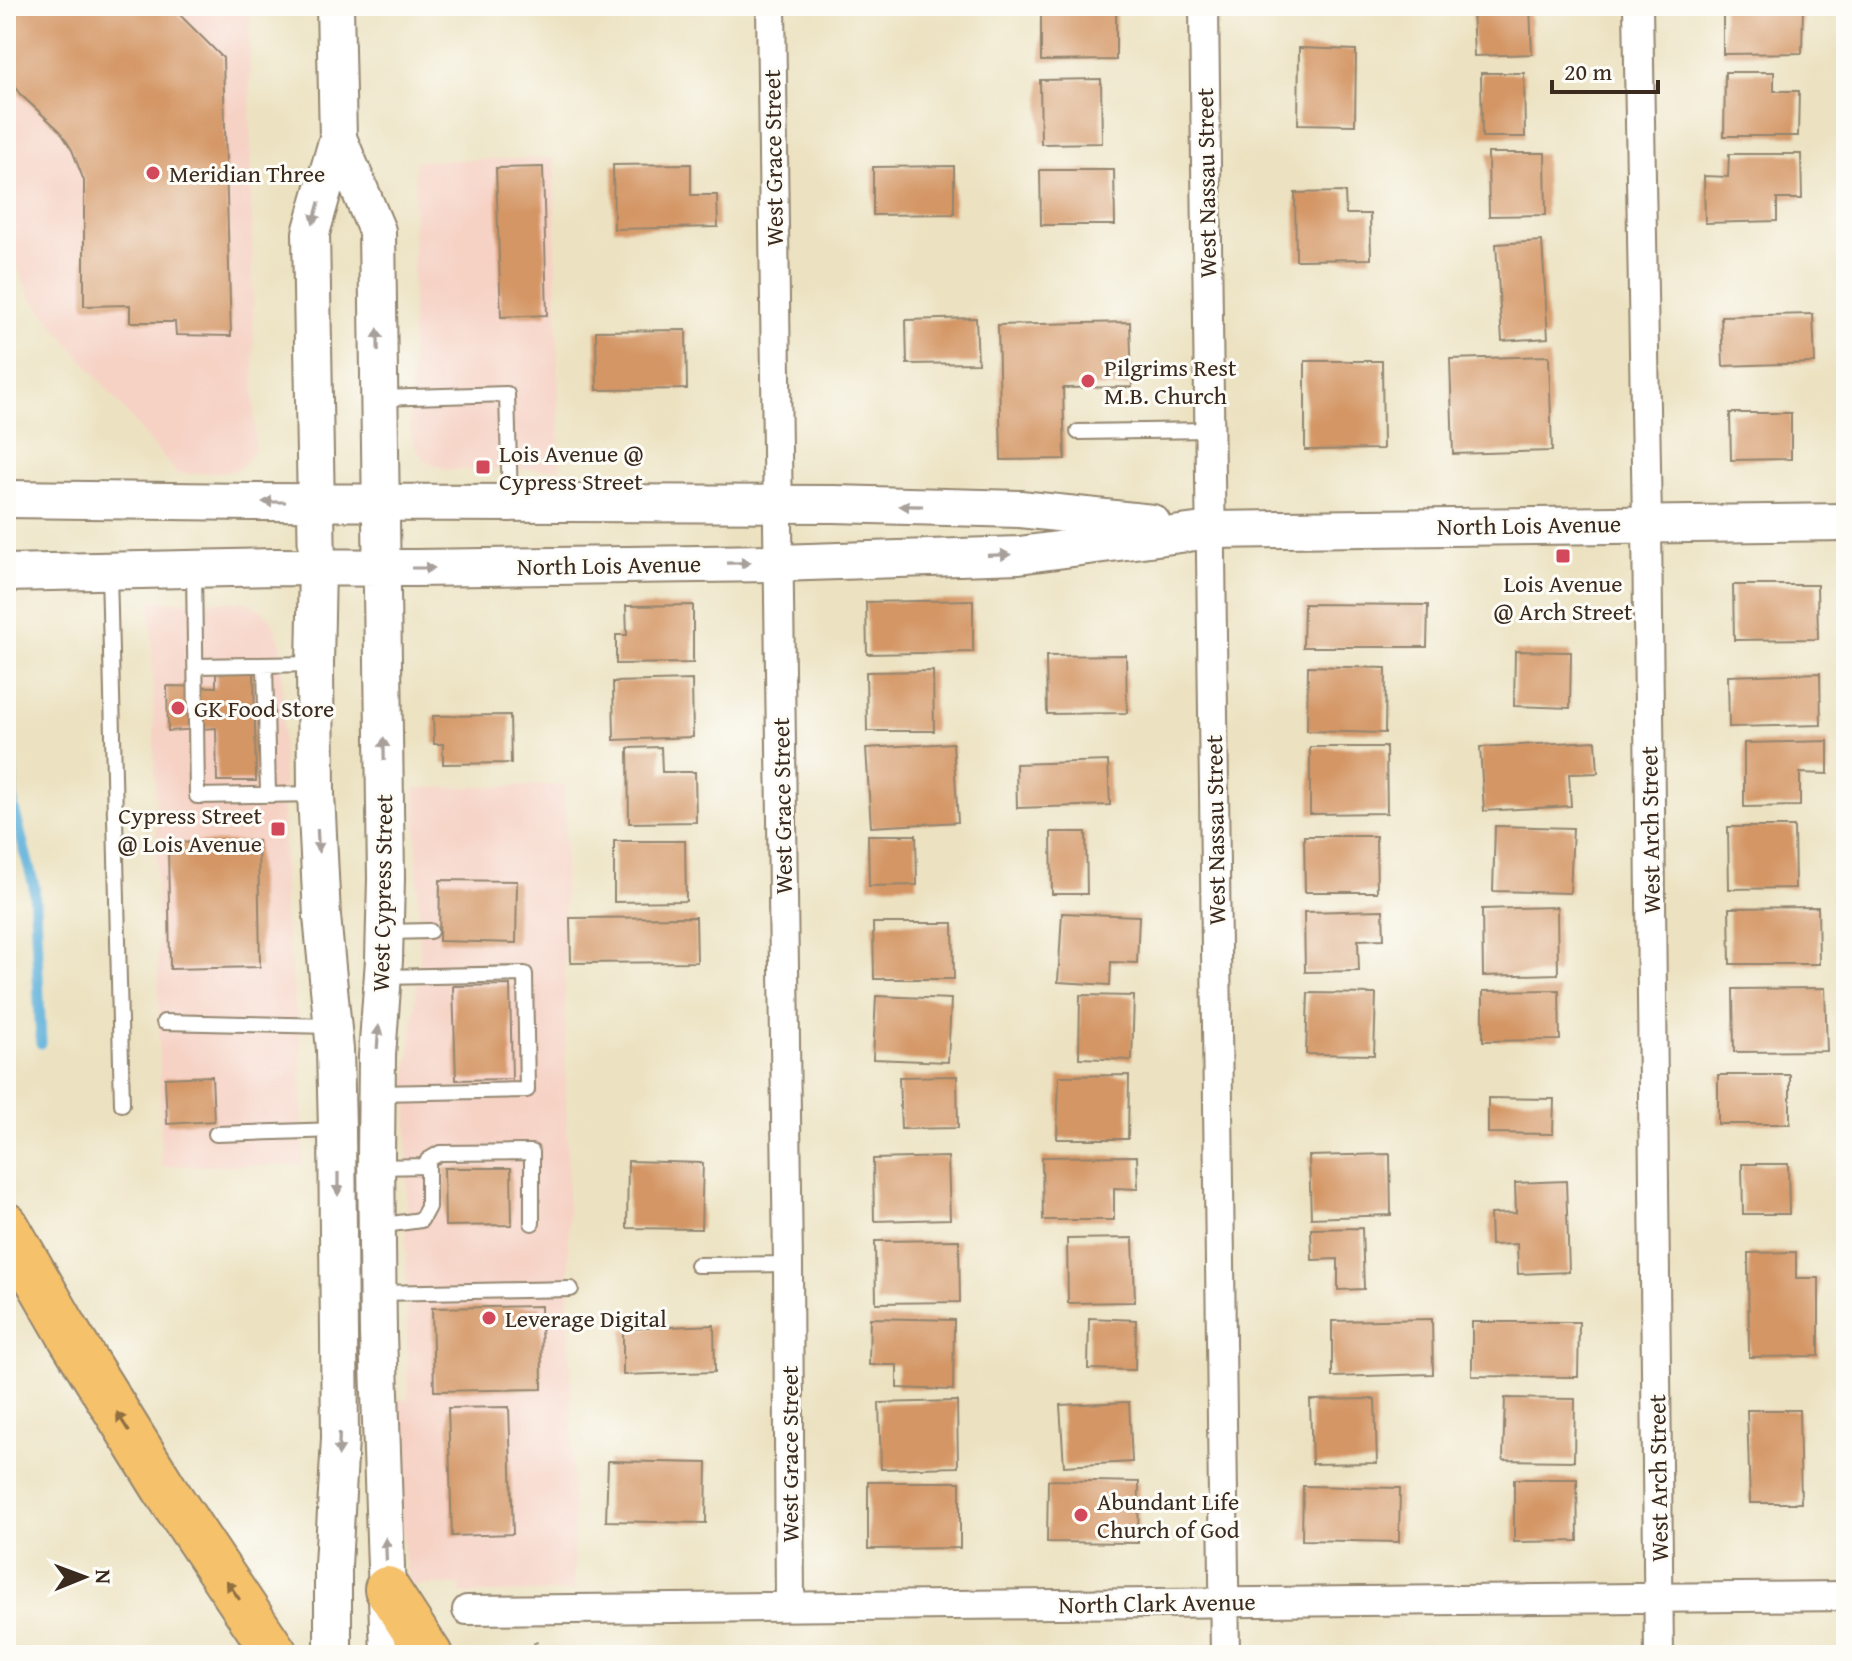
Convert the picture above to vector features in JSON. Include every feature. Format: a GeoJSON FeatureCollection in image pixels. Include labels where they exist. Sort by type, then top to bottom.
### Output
{"type":"FeatureCollection","features":[{"type":"Feature","properties":{"kind":"highway"},"geometry":{"type":"LineString","coordinates":[[6,1225],[71,1338],[164,1488],[276,1655]]}},
{"type":"Feature","properties":{"kind":"highway"},"geometry":{"type":"LineString","coordinates":[[387,1589],[430,1655]]}},
{"type":"Feature","properties":{"kind":"street","name":"West Cypress Street"},"geometry":{"type":"LineString","coordinates":[[333,1655],[333,1566],[340,1438],[337,1130],[333,1026],[322,916],[316,794],[317,567],[311,233],[338,138],[335,6]]}},
{"type":"Feature","properties":{"kind":"street","name":"West Grace Street"},"geometry":{"type":"LineString","coordinates":[[771,6],[790,1606]]}},
{"type":"Feature","properties":{"kind":"street","name":"West Nassau Street"},"geometry":{"type":"LineString","coordinates":[[1204,6],[1225,1655]]}},
{"type":"Feature","properties":{"kind":"street","name":"West Arch Street"},"geometry":{"type":"LineString","coordinates":[[1638,6],[1647,523],[1659,1655]]}},
{"type":"Feature","properties":{"kind":"street","name":"West Cypress Street"},"geometry":{"type":"LineString","coordinates":[[338,138],[377,231],[386,878],[376,1093],[377,1226],[389,1655]]}},
{"type":"Feature","properties":{"kind":"street","name":"North Lois Avenue"},"geometry":{"type":"LineString","coordinates":[[6,499],[778,503],[1020,509],[1211,530]]}},
{"type":"Feature","properties":{"kind":"street","name":"North Lois Avenue"},"geometry":{"type":"LineString","coordinates":[[6,573],[779,563],[1019,555],[1211,530],[1846,522]]}},
{"type":"Feature","properties":{"kind":"street","name":"North Clark Avenue"},"geometry":{"type":"LineString","coordinates":[[467,1610],[1846,1596]]}},
{"type":"Feature","properties":{"kind":"lane"},"geometry":{"type":"LineString","coordinates":[[379,398],[507,394],[510,502]]}},
{"type":"Feature","properties":{"kind":"lane"},"geometry":{"type":"LineString","coordinates":[[1078,432],[1210,430]]}},
{"type":"Feature","properties":{"kind":"lane"},"geometry":{"type":"LineString","coordinates":[[194,570],[197,796],[316,794]]}},
{"type":"Feature","properties":{"kind":"lane"},"geometry":{"type":"LineString","coordinates":[[109,571],[122,1104]]}},
{"type":"Feature","properties":{"kind":"lane"},"geometry":{"type":"LineString","coordinates":[[196,666],[315,664]]}},
{"type":"Feature","properties":{"kind":"lane"},"geometry":{"type":"LineString","coordinates":[[265,665],[268,794]]}},
{"type":"Feature","properties":{"kind":"lane"},"geometry":{"type":"LineString","coordinates":[[384,932],[430,931]]}},
{"type":"Feature","properties":{"kind":"lane"},"geometry":{"type":"LineString","coordinates":[[376,1093],[527,1090],[525,974],[382,977]]}},
{"type":"Feature","properties":{"kind":"lane"},"geometry":{"type":"LineString","coordinates":[[164,1022],[333,1026]]}},
{"type":"Feature","properties":{"kind":"lane"},"geometry":{"type":"LineString","coordinates":[[216,1134],[337,1130]]}},
{"type":"Feature","properties":{"kind":"lane"},"geometry":{"type":"LineString","coordinates":[[377,1226],[421,1220],[428,1207],[428,1160],[440,1153],[532,1152],[532,1223]]}},
{"type":"Feature","properties":{"kind":"lane"},"geometry":{"type":"LineString","coordinates":[[377,1167],[427,1166]]}},
{"type":"Feature","properties":{"kind":"lane"},"geometry":{"type":"LineString","coordinates":[[697,1265],[788,1264]]}},
{"type":"Feature","properties":{"kind":"lane"},"geometry":{"type":"LineString","coordinates":[[378,1293],[571,1289]]}},
{"type":"Feature","properties":{"kind":"shaded area"},"geometry":{"type":"Polygon","coordinates":[[[6,6],[249,6],[255,448],[241,467],[228,472],[177,474],[30,296],[6,242],[6,6]]]}},
{"type":"Feature","properties":{"kind":"shaded area"},"geometry":{"type":"Polygon","coordinates":[[[554,158],[560,469],[448,470],[424,460],[414,445],[410,428],[415,161],[554,158]]]}},
{"type":"Feature","properties":{"kind":"shaded area"},"geometry":{"type":"Polygon","coordinates":[[[151,601],[247,602],[272,620],[282,648],[284,913],[301,1050],[303,1165],[161,1166],[151,601]]]}},
{"type":"Feature","properties":{"kind":"shaded area"},"geometry":{"type":"Polygon","coordinates":[[[565,785],[564,954],[574,1591],[460,1594],[460,1585],[408,1585],[401,1522],[397,1400],[408,1400],[406,1086],[420,958],[415,788],[565,785]]]}},
{"type":"Feature","properties":{"kind":"building","name":"Meridian Three"},"geometry":{"type":"Polygon","coordinates":[[[6,6],[171,6],[223,58],[231,336],[176,335],[175,322],[130,322],[130,305],[84,306],[84,181],[72,150],[60,131],[20,94],[6,69],[6,6]]]}},
{"type":"Feature","properties":{"kind":"building"},"geometry":{"type":"Polygon","coordinates":[[[1041,6],[1116,6],[1116,60],[1041,61],[1041,6]]]}},
{"type":"Feature","properties":{"kind":"building"},"geometry":{"type":"Polygon","coordinates":[[[1472,6],[1530,6],[1532,54],[1474,56],[1472,6]]]}},
{"type":"Feature","properties":{"kind":"building"},"geometry":{"type":"Polygon","coordinates":[[[1723,6],[1803,6],[1802,53],[1723,54],[1723,6]]]}},
{"type":"Feature","properties":{"kind":"building"},"geometry":{"type":"Polygon","coordinates":[[[1299,48],[1356,50],[1355,125],[1298,124],[1299,48]]]}},
{"type":"Feature","properties":{"kind":"building"},"geometry":{"type":"Polygon","coordinates":[[[1725,72],[1774,72],[1774,91],[1799,91],[1798,136],[1724,136],[1725,72]]]}},
{"type":"Feature","properties":{"kind":"building"},"geometry":{"type":"Polygon","coordinates":[[[1481,73],[1524,73],[1525,137],[1482,137],[1481,73]]]}},
{"type":"Feature","properties":{"kind":"building"},"geometry":{"type":"Polygon","coordinates":[[[1101,79],[1102,143],[1041,144],[1040,80],[1101,79]]]}},
{"type":"Feature","properties":{"kind":"building"},"geometry":{"type":"Polygon","coordinates":[[[1488,153],[1545,153],[1546,215],[1489,216],[1488,153]]]}},
{"type":"Feature","properties":{"kind":"building"},"geometry":{"type":"Polygon","coordinates":[[[1729,154],[1801,154],[1802,199],[1777,199],[1777,221],[1705,223],[1704,176],[1728,177],[1729,154]]]}},
{"type":"Feature","properties":{"kind":"building"},"geometry":{"type":"Polygon","coordinates":[[[691,164],[691,195],[717,195],[718,227],[614,229],[613,165],[691,164]]]}},
{"type":"Feature","properties":{"kind":"building"},"geometry":{"type":"Polygon","coordinates":[[[954,166],[954,214],[873,215],[873,167],[954,166]]]}},
{"type":"Feature","properties":{"kind":"building"},"geometry":{"type":"Polygon","coordinates":[[[543,167],[547,315],[501,317],[496,168],[543,167]]]}},
{"type":"Feature","properties":{"kind":"building"},"geometry":{"type":"Polygon","coordinates":[[[1040,170],[1114,170],[1115,225],[1041,225],[1040,170]]]}},
{"type":"Feature","properties":{"kind":"building"},"geometry":{"type":"Polygon","coordinates":[[[1345,192],[1346,214],[1370,214],[1371,259],[1296,260],[1295,193],[1345,192]]]}},
{"type":"Feature","properties":{"kind":"building"},"geometry":{"type":"Polygon","coordinates":[[[1542,241],[1548,338],[1502,341],[1496,244],[1542,241]]]}},
{"type":"Feature","properties":{"kind":"building"},"geometry":{"type":"Polygon","coordinates":[[[1813,314],[1815,363],[1723,366],[1721,316],[1813,314]]]}},
{"type":"Feature","properties":{"kind":"building"},"geometry":{"type":"Polygon","coordinates":[[[976,318],[978,363],[907,364],[906,320],[976,318]]]}},
{"type":"Feature","properties":{"kind":"building"},"geometry":{"type":"Polygon","coordinates":[[[1130,322],[1132,387],[1063,388],[1065,459],[1001,460],[998,325],[1130,322]]]}},
{"type":"Feature","properties":{"kind":"building"},"geometry":{"type":"Polygon","coordinates":[[[686,330],[687,389],[597,390],[596,331],[686,330]]]}},
{"type":"Feature","properties":{"kind":"building"},"geometry":{"type":"Polygon","coordinates":[[[1549,356],[1552,451],[1453,454],[1450,359],[1549,356]]]}},
{"type":"Feature","properties":{"kind":"building"},"geometry":{"type":"Polygon","coordinates":[[[1305,361],[1382,361],[1383,449],[1305,450],[1305,361]]]}},
{"type":"Feature","properties":{"kind":"building"},"geometry":{"type":"Polygon","coordinates":[[[1730,413],[1791,413],[1791,459],[1731,460],[1730,413]]]}},
{"type":"Feature","properties":{"kind":"building"},"geometry":{"type":"Polygon","coordinates":[[[1733,585],[1817,585],[1818,639],[1734,640],[1733,585]]]}},
{"type":"Feature","properties":{"kind":"building"},"geometry":{"type":"Polygon","coordinates":[[[973,600],[973,652],[867,654],[866,602],[973,600]]]}},
{"type":"Feature","properties":{"kind":"building"},"geometry":{"type":"Polygon","coordinates":[[[1304,604],[1428,605],[1427,647],[1303,647],[1304,604]]]}},
{"type":"Feature","properties":{"kind":"building"},"geometry":{"type":"Polygon","coordinates":[[[693,605],[693,663],[616,664],[616,635],[627,635],[626,606],[693,605]]]}},
{"type":"Feature","properties":{"kind":"building"},"geometry":{"type":"Polygon","coordinates":[[[1515,651],[1571,652],[1570,708],[1514,706],[1515,651]]]}},
{"type":"Feature","properties":{"kind":"building"},"geometry":{"type":"Polygon","coordinates":[[[1126,655],[1127,713],[1047,714],[1046,656],[1126,655]]]}},
{"type":"Feature","properties":{"kind":"building"},"geometry":{"type":"Polygon","coordinates":[[[1308,666],[1386,668],[1385,733],[1307,731],[1308,666]]]}},
{"type":"Feature","properties":{"kind":"building"},"geometry":{"type":"Polygon","coordinates":[[[216,669],[254,669],[256,781],[217,781],[216,728],[168,731],[167,686],[216,687],[216,669]]]}},
{"type":"Feature","properties":{"kind":"building"},"geometry":{"type":"Polygon","coordinates":[[[933,671],[934,731],[867,731],[866,672],[933,671]]]}},
{"type":"Feature","properties":{"kind":"building"},"geometry":{"type":"Polygon","coordinates":[[[1820,673],[1821,725],[1729,727],[1728,676],[1820,673]]]}},
{"type":"Feature","properties":{"kind":"building"},"geometry":{"type":"Polygon","coordinates":[[[692,680],[693,737],[614,740],[613,682],[692,680]]]}},
{"type":"Feature","properties":{"kind":"building"},"geometry":{"type":"Polygon","coordinates":[[[510,715],[511,763],[443,764],[443,744],[434,744],[433,716],[510,715]]]}},
{"type":"Feature","properties":{"kind":"building"},"geometry":{"type":"Polygon","coordinates":[[[1596,741],[1598,773],[1569,774],[1571,806],[1484,811],[1480,747],[1596,741]]]}},
{"type":"Feature","properties":{"kind":"building"},"geometry":{"type":"Polygon","coordinates":[[[1828,741],[1828,774],[1800,773],[1800,806],[1744,807],[1744,743],[1828,741]]]}},
{"type":"Feature","properties":{"kind":"building"},"geometry":{"type":"Polygon","coordinates":[[[953,743],[958,822],[871,827],[866,748],[953,743]]]}},
{"type":"Feature","properties":{"kind":"building"},"geometry":{"type":"Polygon","coordinates":[[[661,747],[662,772],[695,772],[696,822],[629,823],[628,748],[661,747]]]}},
{"type":"Feature","properties":{"kind":"building"},"geometry":{"type":"Polygon","coordinates":[[[1310,747],[1386,747],[1387,813],[1310,814],[1310,747]]]}},
{"type":"Feature","properties":{"kind":"building"},"geometry":{"type":"Polygon","coordinates":[[[1108,761],[1110,805],[1017,808],[1016,764],[1108,761]]]}},
{"type":"Feature","properties":{"kind":"building"},"geometry":{"type":"Polygon","coordinates":[[[1495,826],[1573,828],[1570,893],[1493,891],[1495,826]]]}},
{"type":"Feature","properties":{"kind":"building"},"geometry":{"type":"Polygon","coordinates":[[[1728,827],[1794,827],[1795,888],[1729,889],[1728,827]]]}},
{"type":"Feature","properties":{"kind":"building"},"geometry":{"type":"Polygon","coordinates":[[[1051,832],[1086,832],[1087,894],[1052,894],[1051,832]]]}},
{"type":"Feature","properties":{"kind":"building"},"geometry":{"type":"Polygon","coordinates":[[[868,835],[916,835],[917,885],[869,886],[868,835]]]}},
{"type":"Feature","properties":{"kind":"building"},"geometry":{"type":"Polygon","coordinates":[[[1304,836],[1376,836],[1377,892],[1305,892],[1304,836]]]}},
{"type":"Feature","properties":{"kind":"building"},"geometry":{"type":"Polygon","coordinates":[[[258,841],[260,967],[170,969],[168,843],[258,841]]]}},
{"type":"Feature","properties":{"kind":"building"},"geometry":{"type":"Polygon","coordinates":[[[614,841],[685,841],[686,901],[614,902],[614,841]]]}},
{"type":"Feature","properties":{"kind":"building"},"geometry":{"type":"Polygon","coordinates":[[[440,880],[517,881],[516,943],[439,941],[440,880]]]}},
{"type":"Feature","properties":{"kind":"building"},"geometry":{"type":"Polygon","coordinates":[[[1557,907],[1558,974],[1483,976],[1482,909],[1557,907]]]}},
{"type":"Feature","properties":{"kind":"building"},"geometry":{"type":"Polygon","coordinates":[[[1818,907],[1819,964],[1730,964],[1729,908],[1818,907]]]}},
{"type":"Feature","properties":{"kind":"building"},"geometry":{"type":"Polygon","coordinates":[[[1383,910],[1384,939],[1358,940],[1359,971],[1305,972],[1304,912],[1383,910]]]}},
{"type":"Feature","properties":{"kind":"building"},"geometry":{"type":"Polygon","coordinates":[[[1062,913],[1139,916],[1137,963],[1111,962],[1110,985],[1058,982],[1062,913]]]}},
{"type":"Feature","properties":{"kind":"building"},"geometry":{"type":"Polygon","coordinates":[[[696,917],[697,962],[571,963],[570,918],[696,917]]]}},
{"type":"Feature","properties":{"kind":"building"},"geometry":{"type":"Polygon","coordinates":[[[873,923],[953,923],[954,979],[874,979],[873,923]]]}},
{"type":"Feature","properties":{"kind":"building"},"geometry":{"type":"Polygon","coordinates":[[[510,985],[512,1079],[456,1080],[453,986],[510,985]]]}},
{"type":"Feature","properties":{"kind":"building"},"geometry":{"type":"Polygon","coordinates":[[[1825,988],[1827,1051],[1734,1052],[1733,989],[1825,988]]]}},
{"type":"Feature","properties":{"kind":"building"},"geometry":{"type":"Polygon","coordinates":[[[1559,990],[1560,1040],[1483,1041],[1483,991],[1559,990]]]}},
{"type":"Feature","properties":{"kind":"building"},"geometry":{"type":"Polygon","coordinates":[[[1308,993],[1376,994],[1374,1055],[1306,1054],[1308,993]]]}},
{"type":"Feature","properties":{"kind":"building"},"geometry":{"type":"Polygon","coordinates":[[[1080,995],[1134,996],[1132,1060],[1079,1058],[1080,995]]]}},
{"type":"Feature","properties":{"kind":"building"},"geometry":{"type":"Polygon","coordinates":[[[876,996],[951,999],[948,1062],[873,1059],[876,996]]]}},
{"type":"Feature","properties":{"kind":"building"},"geometry":{"type":"Polygon","coordinates":[[[1129,1075],[1128,1139],[1057,1139],[1059,1076],[1129,1075]]]}},
{"type":"Feature","properties":{"kind":"building"},"geometry":{"type":"Polygon","coordinates":[[[1718,1075],[1790,1075],[1790,1124],[1718,1124],[1718,1075]]]}},
{"type":"Feature","properties":{"kind":"building"},"geometry":{"type":"Polygon","coordinates":[[[212,1076],[214,1121],[167,1124],[165,1078],[212,1076]]]}},
{"type":"Feature","properties":{"kind":"building"},"geometry":{"type":"Polygon","coordinates":[[[957,1076],[958,1128],[901,1129],[899,1077],[957,1076]]]}},
{"type":"Feature","properties":{"kind":"building"},"geometry":{"type":"Polygon","coordinates":[[[1488,1098],[1554,1099],[1553,1134],[1488,1133],[1488,1098]]]}},
{"type":"Feature","properties":{"kind":"building"},"geometry":{"type":"Polygon","coordinates":[[[1390,1154],[1391,1215],[1311,1218],[1309,1156],[1390,1154]]]}},
{"type":"Feature","properties":{"kind":"building"},"geometry":{"type":"Polygon","coordinates":[[[1137,1156],[1138,1189],[1114,1188],[1114,1220],[1043,1220],[1042,1157],[1137,1156]]]}},
{"type":"Feature","properties":{"kind":"building"},"geometry":{"type":"Polygon","coordinates":[[[948,1157],[950,1219],[874,1221],[873,1159],[948,1157]]]}},
{"type":"Feature","properties":{"kind":"building"},"geometry":{"type":"Polygon","coordinates":[[[628,1161],[703,1163],[701,1229],[627,1228],[628,1161]]]}},
{"type":"Feature","properties":{"kind":"building"},"geometry":{"type":"Polygon","coordinates":[[[1742,1164],[1788,1164],[1789,1214],[1743,1214],[1742,1164]]]}},
{"type":"Feature","properties":{"kind":"building"},"geometry":{"type":"Polygon","coordinates":[[[444,1168],[511,1168],[512,1225],[445,1226],[444,1168]]]}},
{"type":"Feature","properties":{"kind":"building"},"geometry":{"type":"Polygon","coordinates":[[[1566,1181],[1569,1272],[1518,1274],[1517,1244],[1491,1245],[1490,1214],[1516,1213],[1515,1183],[1566,1181]]]}},
{"type":"Feature","properties":{"kind":"building"},"geometry":{"type":"Polygon","coordinates":[[[1362,1228],[1364,1289],[1338,1290],[1338,1259],[1312,1260],[1311,1229],[1362,1228]]]}},
{"type":"Feature","properties":{"kind":"building"},"geometry":{"type":"Polygon","coordinates":[[[1133,1238],[1135,1302],[1068,1303],[1067,1239],[1133,1238]]]}},
{"type":"Feature","properties":{"kind":"building"},"geometry":{"type":"Polygon","coordinates":[[[959,1240],[960,1302],[876,1303],[875,1241],[959,1240]]]}},
{"type":"Feature","properties":{"kind":"building"},"geometry":{"type":"Polygon","coordinates":[[[1796,1252],[1796,1278],[1819,1278],[1819,1356],[1749,1357],[1748,1253],[1796,1252]]]}},
{"type":"Feature","properties":{"kind":"building"},"geometry":{"type":"Polygon","coordinates":[[[541,1306],[542,1389],[434,1391],[432,1308],[541,1306]]]}},
{"type":"Feature","properties":{"kind":"building"},"geometry":{"type":"Polygon","coordinates":[[[870,1318],[954,1320],[953,1390],[897,1388],[897,1365],[869,1365],[870,1318]]]}},
{"type":"Feature","properties":{"kind":"building"},"geometry":{"type":"Polygon","coordinates":[[[1089,1318],[1136,1320],[1135,1370],[1088,1369],[1089,1318]]]}},
{"type":"Feature","properties":{"kind":"building"},"geometry":{"type":"Polygon","coordinates":[[[1432,1319],[1433,1374],[1332,1377],[1332,1321],[1432,1319]]]}},
{"type":"Feature","properties":{"kind":"building"},"geometry":{"type":"Polygon","coordinates":[[[1472,1322],[1579,1322],[1578,1377],[1472,1376],[1472,1322]]]}},
{"type":"Feature","properties":{"kind":"building"},"geometry":{"type":"Polygon","coordinates":[[[714,1325],[715,1372],[623,1375],[623,1329],[714,1325]]]}},
{"type":"Feature","properties":{"kind":"building"},"geometry":{"type":"Polygon","coordinates":[[[1505,1398],[1575,1399],[1574,1461],[1503,1460],[1505,1398]]]}},
{"type":"Feature","properties":{"kind":"building"},"geometry":{"type":"Polygon","coordinates":[[[1375,1399],[1377,1463],[1312,1464],[1310,1400],[1375,1399]]]}},
{"type":"Feature","properties":{"kind":"building"},"geometry":{"type":"Polygon","coordinates":[[[957,1401],[958,1467],[881,1469],[879,1403],[957,1401]]]}},
{"type":"Feature","properties":{"kind":"building"},"geometry":{"type":"Polygon","coordinates":[[[1129,1402],[1132,1462],[1064,1466],[1060,1405],[1129,1402]]]}},
{"type":"Feature","properties":{"kind":"building"},"geometry":{"type":"Polygon","coordinates":[[[509,1407],[513,1534],[452,1536],[448,1408],[509,1407]]]}},
{"type":"Feature","properties":{"kind":"building"},"geometry":{"type":"Polygon","coordinates":[[[1747,1410],[1799,1410],[1801,1503],[1750,1503],[1747,1410]]]}},
{"type":"Feature","properties":{"kind":"building"},"geometry":{"type":"Polygon","coordinates":[[[608,1461],[707,1463],[706,1523],[606,1521],[608,1461]]]}},
{"type":"Feature","properties":{"kind":"building"},"geometry":{"type":"Polygon","coordinates":[[[1514,1479],[1577,1479],[1578,1541],[1514,1542],[1514,1479]]]}},
{"type":"Feature","properties":{"kind":"building"},"geometry":{"type":"Polygon","coordinates":[[[1048,1480],[1139,1482],[1138,1543],[1047,1542],[1048,1480]]]}},
{"type":"Feature","properties":{"kind":"building"},"geometry":{"type":"Polygon","coordinates":[[[868,1482],[960,1482],[960,1548],[868,1549],[868,1482]]]}},
{"type":"Feature","properties":{"kind":"building"},"geometry":{"type":"Polygon","coordinates":[[[1303,1486],[1400,1488],[1399,1542],[1302,1540],[1303,1486]]]}},
{"type":"Feature","properties":{"kind":"waterway"},"geometry":{"type":"LineString","coordinates":[[6,640],[13,806],[34,886],[41,1043]]}},
{"type":"Feature","properties":{"kind":"place","name":"Meridian Three"},"geometry":{"type":"Point","coordinates":[153,173]}},
{"type":"Feature","properties":{"kind":"place","name":"Pilgrims Rest M.B. Church"},"geometry":{"type":"Point","coordinates":[1088,381]}},
{"type":"Feature","properties":{"kind":"place","name":"Lois Avenue @ Cypress Street"},"geometry":{"type":"Point","coordinates":[483,467]}},
{"type":"Feature","properties":{"kind":"place","name":"Lois Avenue @ Arch Street"},"geometry":{"type":"Point","coordinates":[1563,556]}},
{"type":"Feature","properties":{"kind":"place","name":"GK Food Store"},"geometry":{"type":"Point","coordinates":[178,708]}},
{"type":"Feature","properties":{"kind":"place","name":"Cypress Street @ Lois Avenue"},"geometry":{"type":"Point","coordinates":[278,829]}},
{"type":"Feature","properties":{"kind":"place","name":"Leverage Digital"},"geometry":{"type":"Point","coordinates":[489,1318]}},
{"type":"Feature","properties":{"kind":"place","name":"Abundant Life Church of God"},"geometry":{"type":"Point","coordinates":[1081,1515]}}]}
